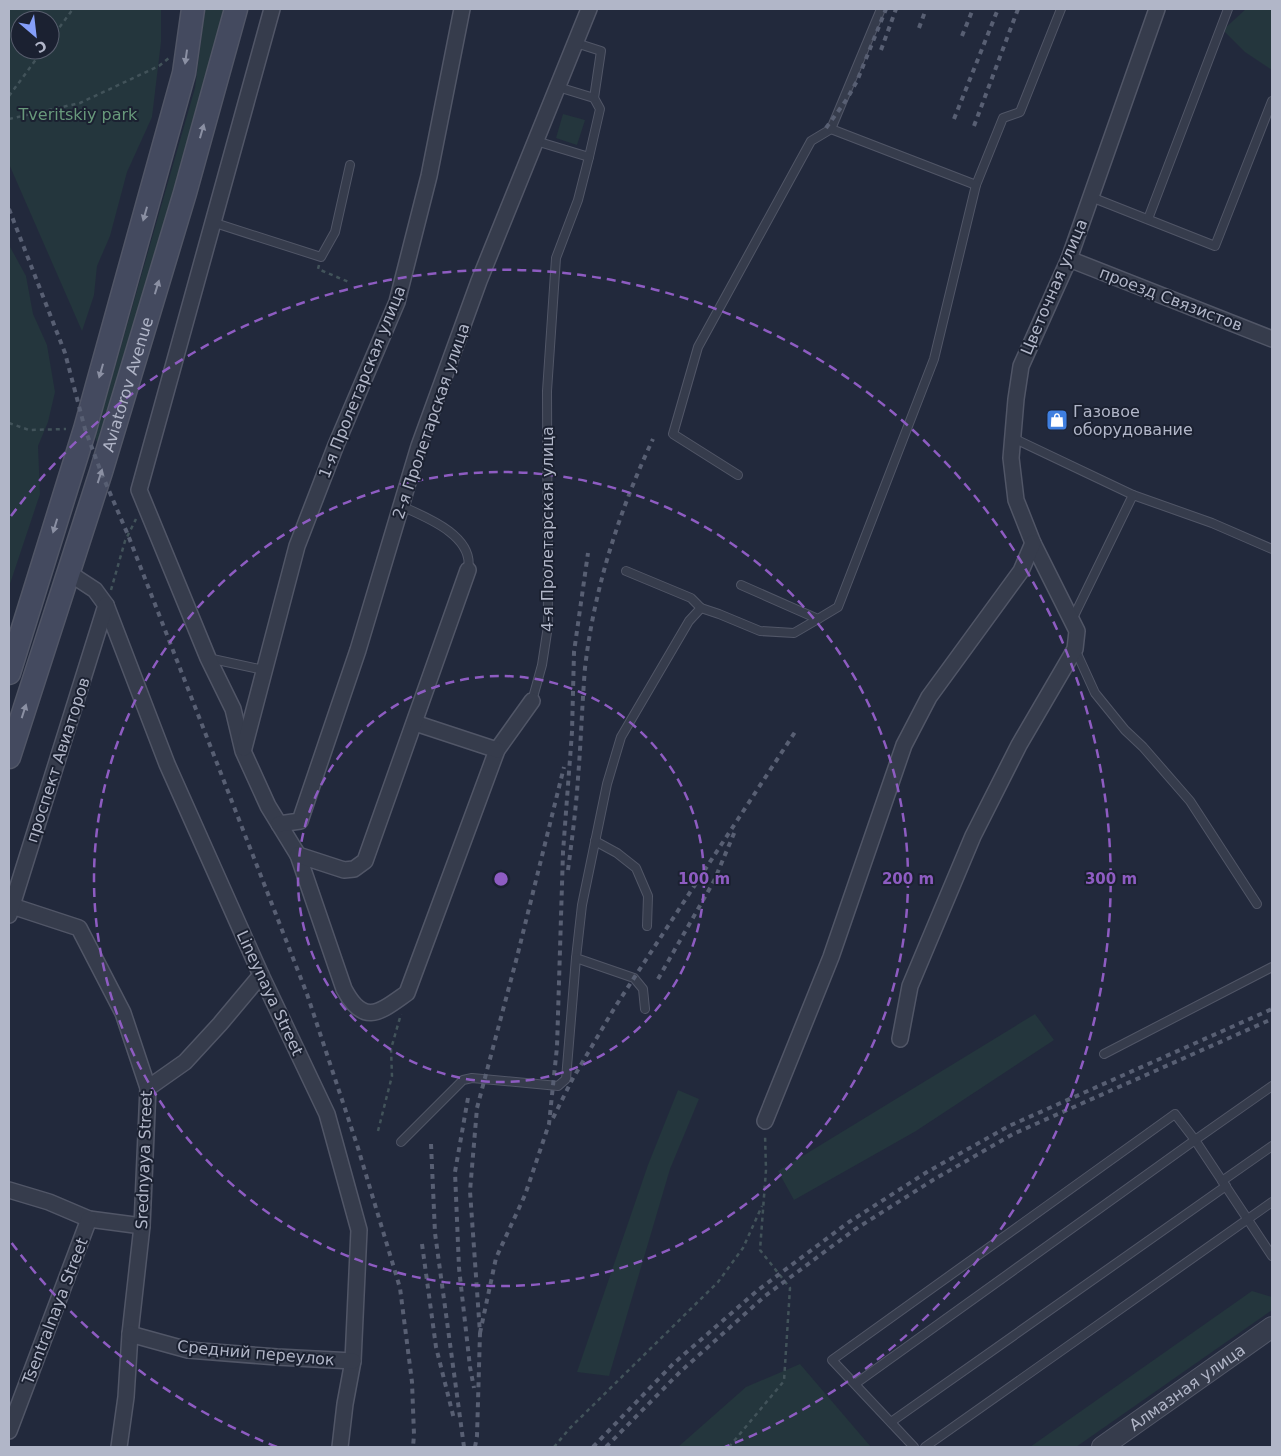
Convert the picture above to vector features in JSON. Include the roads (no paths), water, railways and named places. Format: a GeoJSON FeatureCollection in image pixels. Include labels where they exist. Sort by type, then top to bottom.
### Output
{"type":"FeatureCollection","features":[{"type":"Feature","properties":{"kind":"main road","name":"Aviatorov Avenue"},"geometry":{"type":"LineString","coordinates":[[9,673],[85,429],[184,74],[193,9]]}},
{"type":"Feature","properties":{"kind":"main road","name":"Aviatorov Avenue"},"geometry":{"type":"LineString","coordinates":[[9,758],[101,472],[182,202],[236,9]]}},
{"type":"Feature","properties":{"kind":"street"},"geometry":{"type":"LineString","coordinates":[[272,9],[212,222],[142,496],[208,658],[234,709],[243,751],[268,806],[298,856],[344,870],[354,869],[365,861],[468,570]]}},
{"type":"Feature","properties":{"kind":"street","name":"1-я Пролетарская улица"},"geometry":{"type":"LineString","coordinates":[[243,751],[297,546],[336,445],[397,302],[429,176],[462,9]]}},
{"type":"Feature","properties":{"kind":"street","name":"2-я Пролетарская улица"},"geometry":{"type":"LineString","coordinates":[[279,824],[300,821],[358,650],[419,446],[479,281],[589,9]]}},
{"type":"Feature","properties":{"kind":"street","name":"Цветочная улица"},"geometry":{"type":"LineString","coordinates":[[1075,649],[1076,631],[1072,620],[1033,543],[1016,500],[1011,458],[1016,399],[1021,366],[1069,259],[1157,9]]}},
{"type":"Feature","properties":{"kind":"street","name":"проезд Связистов"},"geometry":{"type":"LineString","coordinates":[[1069,259],[1272,339]]}},
{"type":"Feature","properties":{"kind":"street"},"geometry":{"type":"LineString","coordinates":[[765,1121],[831,957],[904,746],[928,697],[1021,571],[1033,543]]}},
{"type":"Feature","properties":{"kind":"street","name":"Lineynaya Street"},"geometry":{"type":"LineString","coordinates":[[69,573],[95,590],[106,606],[167,764],[261,975],[327,1114],[359,1230],[353,1361],[340,1447]]}},
{"type":"Feature","properties":{"kind":"street","name":"проспект Авиаторов"},"geometry":{"type":"LineString","coordinates":[[10,911],[106,606]]}},
{"type":"Feature","properties":{"kind":"street"},"geometry":{"type":"LineString","coordinates":[[900,1039],[910,986],[973,836],[1019,745],[1075,649]]}},
{"type":"Feature","properties":{"kind":"street","name":"4-я Пролетарская улица"},"geometry":{"type":"LineString","coordinates":[[298,856],[344,989],[350,1001],[369,1013],[377,1012],[407,993],[497,750],[532,701]]}},
{"type":"Feature","properties":{"kind":"street"},"geometry":{"type":"LineString","coordinates":[[415,723],[497,750]]}},
{"type":"Feature","properties":{"kind":"street","name":"Srednyaya Street"},"geometry":{"type":"LineString","coordinates":[[10,911],[79,928],[123,1013],[148,1088],[142,1226],[130,1334],[126,1397],[119,1447]]}},
{"type":"Feature","properties":{"kind":"street"},"geometry":{"type":"LineString","coordinates":[[148,1088],[186,1062],[261,975]]}},
{"type":"Feature","properties":{"kind":"street"},"geometry":{"type":"LineString","coordinates":[[9,1190],[49,1202],[89,1220],[142,1226]]}},
{"type":"Feature","properties":{"kind":"street","name":"Tsentralnaya Street"},"geometry":{"type":"LineString","coordinates":[[9,1431],[89,1220]]}},
{"type":"Feature","properties":{"kind":"street","name":"Алмазная улица"},"geometry":{"type":"LineString","coordinates":[[1102,1447],[1272,1327]]}},
{"type":"Feature","properties":{"kind":"street","name":"Средний переулок"},"geometry":{"type":"LineString","coordinates":[[130,1334],[188,1350],[353,1361]]}},
{"type":"Feature","properties":{"kind":"lane"},"geometry":{"type":"LineString","coordinates":[[738,474],[673,434],[698,347],[811,142],[832,129],[881,9]]}},
{"type":"Feature","properties":{"kind":"lane"},"geometry":{"type":"LineString","coordinates":[[626,571],[691,598],[701,608],[760,631],[794,633],[838,607],[934,358],[976,185],[1003,118],[1020,112],[1061,9]]}},
{"type":"Feature","properties":{"kind":"lane"},"geometry":{"type":"LineString","coordinates":[[1148,219],[1228,9]]}},
{"type":"Feature","properties":{"kind":"lane","name":"4-я Пролетарская улица"},"geometry":{"type":"LineString","coordinates":[[532,701],[542,666],[548,626],[547,390],[556,258],[578,200],[600,109],[594,98],[601,51],[576,43]]}},
{"type":"Feature","properties":{"kind":"lane"},"geometry":{"type":"LineString","coordinates":[[558,87],[594,98]]}},
{"type":"Feature","properties":{"kind":"lane"},"geometry":{"type":"LineString","coordinates":[[1091,197],[1215,246],[1272,101]]}},
{"type":"Feature","properties":{"kind":"lane"},"geometry":{"type":"LineString","coordinates":[[832,129],[976,185]]}},
{"type":"Feature","properties":{"kind":"lane"},"geometry":{"type":"LineString","coordinates":[[536,141],[589,157]]}},
{"type":"Feature","properties":{"kind":"lane"},"geometry":{"type":"LineString","coordinates":[[212,222],[321,257],[335,232],[350,166]]}},
{"type":"Feature","properties":{"kind":"lane"},"geometry":{"type":"LineString","coordinates":[[1013,438],[1133,494],[1212,523],[1272,549]]}},
{"type":"Feature","properties":{"kind":"lane"},"geometry":{"type":"LineString","coordinates":[[1072,620],[1133,494]]}},
{"type":"Feature","properties":{"kind":"lane"},"geometry":{"type":"LineString","coordinates":[[401,506],[436,521],[459,540],[470,561],[468,570]]}},
{"type":"Feature","properties":{"kind":"lane"},"geometry":{"type":"LineString","coordinates":[[741,586],[818,619]]}},
{"type":"Feature","properties":{"kind":"lane"},"geometry":{"type":"LineString","coordinates":[[401,1142],[463,1080],[472,1078],[558,1086],[566,1079],[582,905],[607,784],[621,737],[689,621],[701,608]]}},
{"type":"Feature","properties":{"kind":"lane"},"geometry":{"type":"LineString","coordinates":[[1075,649],[1094,693],[1190,801],[1257,904]]}},
{"type":"Feature","properties":{"kind":"lane"},"geometry":{"type":"LineString","coordinates":[[208,658],[264,670]]}},
{"type":"Feature","properties":{"kind":"lane"},"geometry":{"type":"LineString","coordinates":[[595,842],[617,853],[636,868],[648,896],[647,926]]}},
{"type":"Feature","properties":{"kind":"lane"},"geometry":{"type":"LineString","coordinates":[[576,958],[634,978],[644,990],[645,1009]]}},
{"type":"Feature","properties":{"kind":"lane"},"geometry":{"type":"LineString","coordinates":[[1104,1054],[1272,967]]}},
{"type":"Feature","properties":{"kind":"lane"},"geometry":{"type":"LineString","coordinates":[[855,1384],[1272,1086]]}},
{"type":"Feature","properties":{"kind":"lane"},"geometry":{"type":"LineString","coordinates":[[914,1447],[832,1360],[1175,1114],[1195,1140],[1247,1219],[1269,1244],[1272,1256]]}},
{"type":"Feature","properties":{"kind":"lane"},"geometry":{"type":"LineString","coordinates":[[891,1422],[1224,1183],[1272,1146]]}},
{"type":"Feature","properties":{"kind":"lane"},"geometry":{"type":"LineString","coordinates":[[925,1447],[1272,1202]]}},
{"type":"Feature","properties":{"kind":"railway"},"geometry":{"type":"LineString","coordinates":[[826,128],[847,99],[857,81],[886,9]]}},
{"type":"Feature","properties":{"kind":"railway"},"geometry":{"type":"LineString","coordinates":[[881,50],[896,9]]}},
{"type":"Feature","properties":{"kind":"railway"},"geometry":{"type":"LineString","coordinates":[[919,28],[926,9]]}},
{"type":"Feature","properties":{"kind":"railway"},"geometry":{"type":"LineString","coordinates":[[962,36],[973,9]]}},
{"type":"Feature","properties":{"kind":"railway"},"geometry":{"type":"LineString","coordinates":[[954,119],[998,9]]}},
{"type":"Feature","properties":{"kind":"railway"},"geometry":{"type":"LineString","coordinates":[[974,126],[1018,9]]}},
{"type":"Feature","properties":{"kind":"railway"},"geometry":{"type":"LineString","coordinates":[[9,209],[65,353],[85,429],[101,472],[128,535],[307,994],[358,1148],[400,1288],[412,1382],[413,1447]]}},
{"type":"Feature","properties":{"kind":"railway"},"geometry":{"type":"LineString","coordinates":[[568,870],[574,824],[585,668],[589,638],[602,580],[619,522],[653,439]]}},
{"type":"Feature","properties":{"kind":"railway"},"geometry":{"type":"LineString","coordinates":[[480,1333],[496,1258],[525,1195],[549,1124],[557,1047],[563,852],[572,732],[574,652],[588,553]]}},
{"type":"Feature","properties":{"kind":"railway"},"geometry":{"type":"LineString","coordinates":[[553,1118],[572,1080],[615,1007],[797,729]]}},
{"type":"Feature","properties":{"kind":"railway"},"geometry":{"type":"LineString","coordinates":[[475,1447],[477,1436],[480,1333],[470,1191],[477,1108],[564,767]]}},
{"type":"Feature","properties":{"kind":"railway"},"geometry":{"type":"LineString","coordinates":[[658,979],[714,881],[735,831]]}},
{"type":"Feature","properties":{"kind":"railway"},"geometry":{"type":"LineString","coordinates":[[593,1447],[673,1364],[758,1290],[849,1222],[927,1172],[1009,1126],[1272,1009]]}},
{"type":"Feature","properties":{"kind":"railway"},"geometry":{"type":"LineString","coordinates":[[606,1447],[680,1372],[765,1296],[854,1230],[933,1180],[1013,1134],[1272,1019]]}},
{"type":"Feature","properties":{"kind":"railway"},"geometry":{"type":"LineString","coordinates":[[468,1098],[455,1172],[459,1268],[474,1388]]}},
{"type":"Feature","properties":{"kind":"railway"},"geometry":{"type":"LineString","coordinates":[[431,1144],[435,1233],[464,1447]]}},
{"type":"Feature","properties":{"kind":"railway"},"geometry":{"type":"LineString","coordinates":[[422,1244],[436,1347],[454,1419]]}},
{"type":"Feature","properties":{"kind":"place","name":"Газовое оборудование"},"geometry":{"type":"Point","coordinates":[1057,420]}},
{"type":"Feature","properties":{"kind":"park label","name":"Tveritskiy park"},"geometry":{"type":"Point","coordinates":[78,114]}}]}
